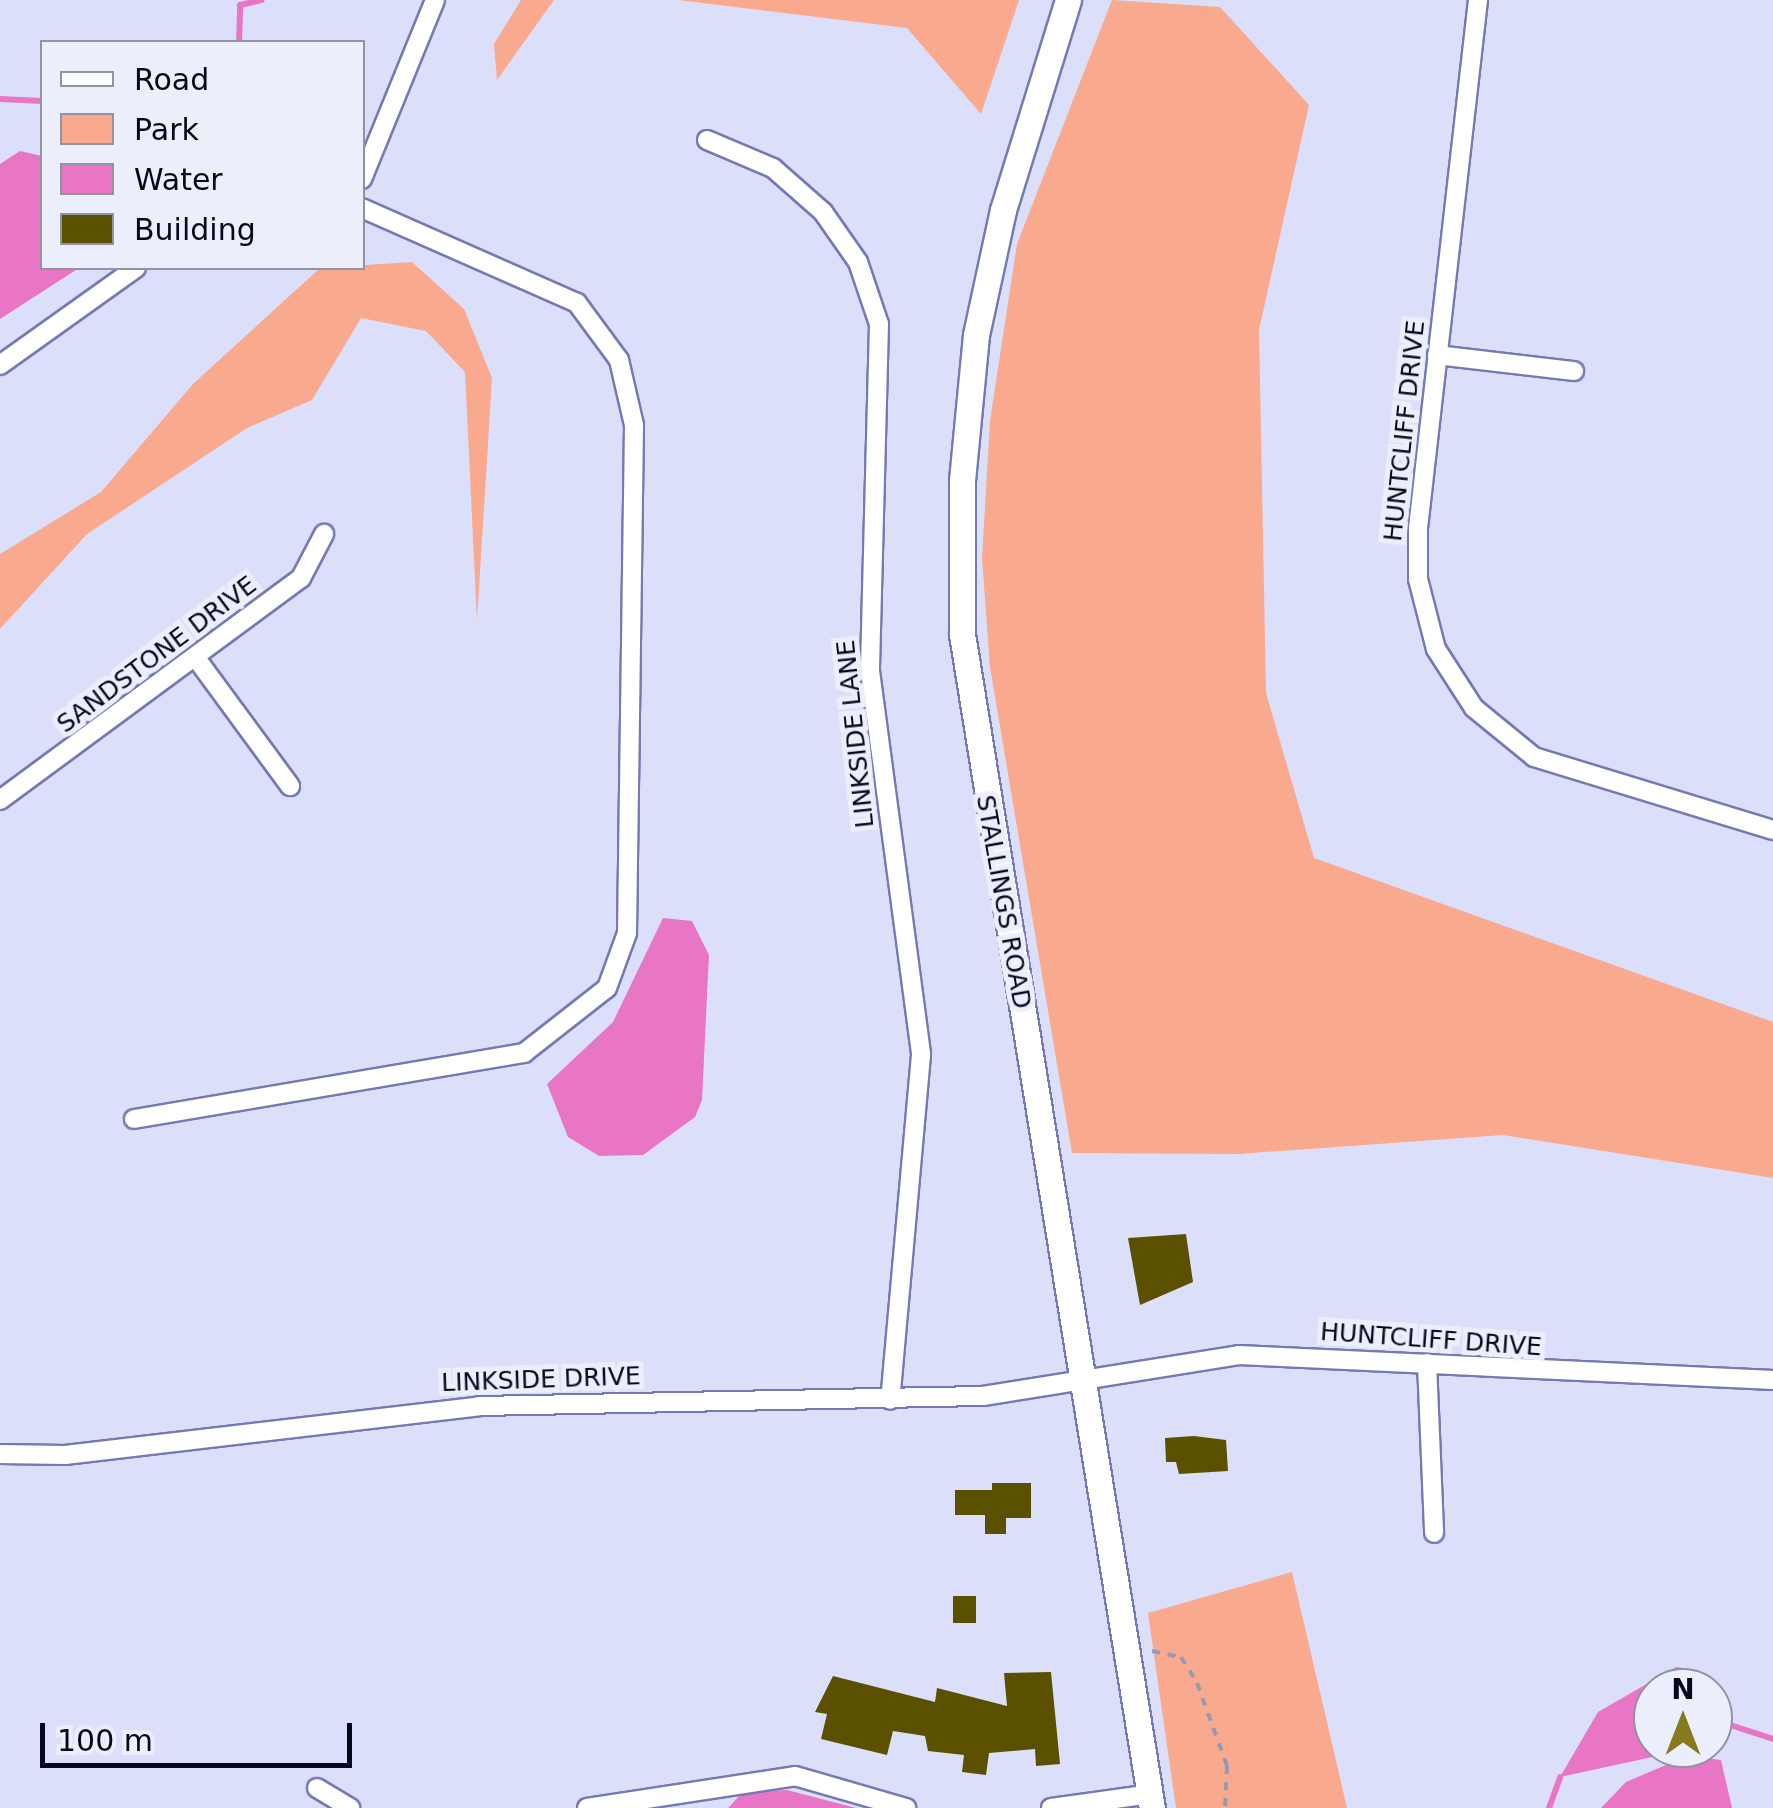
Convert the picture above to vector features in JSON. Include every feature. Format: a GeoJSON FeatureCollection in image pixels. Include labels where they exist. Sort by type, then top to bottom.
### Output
{"type":"FeatureCollection","features":[{"type":"Feature","properties":{"kind":"street"},"geometry":{"type":"LineString","coordinates":[[365,172],[435,0]]}},
{"type":"Feature","properties":{"kind":"street","name":"STALLINGS ROAD"},"geometry":{"type":"LineString","coordinates":[[1068,0],[988,273],[968,399],[960,536],[972,727],[1132,1651],[1151,1801]]}},
{"type":"Feature","properties":{"kind":"street","name":"HUNTCLIFF DRIVE"},"geometry":{"type":"LineString","coordinates":[[1478,0],[1417,554],[1423,606],[1452,678],[1495,729],[1561,770],[1773,830]]}},
{"type":"Feature","properties":{"kind":"street","name":"LINKSIDE LANE"},"geometry":{"type":"LineString","coordinates":[[707,140],[773,168],[823,212],[858,262],[879,324],[870,670],[920,1055],[890,1400]]}},
{"type":"Feature","properties":{"kind":"street"},"geometry":{"type":"LineString","coordinates":[[134,1119],[524,1053],[607,988],[627,933],[634,425],[618,360],[577,303],[365,209]]}},
{"type":"Feature","properties":{"kind":"street"},"geometry":{"type":"LineString","coordinates":[[0,366],[133,270]]}},
{"type":"Feature","properties":{"kind":"street"},"geometry":{"type":"LineString","coordinates":[[1437,355],[1574,371]]}},
{"type":"Feature","properties":{"kind":"street","name":"SANDSTONE DRIVE"},"geometry":{"type":"LineString","coordinates":[[0,800],[300,578],[324,534]]}},
{"type":"Feature","properties":{"kind":"street"},"geometry":{"type":"LineString","coordinates":[[196,658],[290,786]]}},
{"type":"Feature","properties":{"kind":"street","name":"HUNTCLIFF DRIVE"},"geometry":{"type":"LineString","coordinates":[[1086,1379],[1238,1355],[1773,1380]]}},
{"type":"Feature","properties":{"kind":"street"},"geometry":{"type":"LineString","coordinates":[[1427,1363],[1434,1533]]}},
{"type":"Feature","properties":{"kind":"street","name":"LINKSIDE DRIVE"},"geometry":{"type":"LineString","coordinates":[[0,1454],[66,1455],[479,1406],[890,1400],[1086,1379]]}},
{"type":"Feature","properties":{"kind":"street"},"geometry":{"type":"LineString","coordinates":[[588,1808],[795,1776],[906,1808]]}},
{"type":"Feature","properties":{"kind":"street"},"geometry":{"type":"LineString","coordinates":[[316,1788],[350,1808]]}},
{"type":"Feature","properties":{"kind":"street"},"geometry":{"type":"LineString","coordinates":[[1051,1808],[1151,1801]]}},
{"type":"Feature","properties":{"kind":"path"},"geometry":{"type":"LineString","coordinates":[[1132,1651],[1181,1657],[1197,1683],[1228,1766],[1225,1808]]}},
{"type":"Feature","properties":{"kind":"green space"},"geometry":{"type":"Polygon","coordinates":[[[521,0],[554,0],[497,80],[494,44],[521,0]]]}},
{"type":"Feature","properties":{"kind":"green space"},"geometry":{"type":"Polygon","coordinates":[[[678,0],[1019,0],[981,114],[907,28],[678,0]]]}},
{"type":"Feature","properties":{"kind":"green space"},"geometry":{"type":"Polygon","coordinates":[[[1112,0],[1220,7],[1309,105],[1259,330],[1266,693],[1314,858],[1773,1022],[1773,1178],[1503,1135],[1238,1154],[1072,1153],[990,667],[982,558],[990,421],[1017,244],[1112,0]]]}},
{"type":"Feature","properties":{"kind":"green space"},"geometry":{"type":"Polygon","coordinates":[[[412,262],[464,309],[492,378],[477,620],[465,372],[426,331],[361,318],[312,400],[247,428],[87,534],[0,629],[0,554],[101,492],[193,384],[318,270],[365,270],[365,265],[412,262]]]}},
{"type":"Feature","properties":{"kind":"green space"},"geometry":{"type":"Polygon","coordinates":[[[1292,1572],[1347,1808],[1176,1808],[1148,1613],[1292,1572]]]}},
{"type":"Feature","properties":{"kind":"water"},"geometry":{"type":"Polygon","coordinates":[[[20,151],[40,156],[40,270],[76,270],[0,319],[0,164],[20,151]]]}},
{"type":"Feature","properties":{"kind":"water"},"geometry":{"type":"Polygon","coordinates":[[[663,918],[692,921],[709,955],[702,1100],[695,1117],[643,1155],[599,1156],[568,1137],[547,1084],[613,1022],[663,918]]]}},
{"type":"Feature","properties":{"kind":"water"},"geometry":{"type":"Polygon","coordinates":[[[1633,1692],[1633,1761],[1560,1777],[1598,1712],[1633,1692]]]}},
{"type":"Feature","properties":{"kind":"water"},"geometry":{"type":"Polygon","coordinates":[[[1659,1768],[1723,1768],[1732,1808],[1601,1808],[1626,1782],[1659,1768]]]}},
{"type":"Feature","properties":{"kind":"water"},"geometry":{"type":"Polygon","coordinates":[[[787,1790],[856,1808],[728,1808],[743,1792],[787,1790]]]}},
{"type":"Feature","properties":{"kind":"building"},"geometry":{"type":"Polygon","coordinates":[[[1186,1234],[1193,1282],[1140,1305],[1128,1238],[1186,1234]]]}},
{"type":"Feature","properties":{"kind":"building"},"geometry":{"type":"Polygon","coordinates":[[[1165,1438],[1226,1440],[1228,1471],[1179,1474],[1176,1462],[1166,1462],[1165,1438]]]}},
{"type":"Feature","properties":{"kind":"building"},"geometry":{"type":"Polygon","coordinates":[[[992,1483],[1031,1483],[1031,1518],[1006,1518],[1006,1534],[985,1534],[985,1515],[955,1515],[955,1490],[992,1490],[992,1483]]]}},
{"type":"Feature","properties":{"kind":"building"},"geometry":{"type":"Polygon","coordinates":[[[953,1596],[976,1596],[976,1623],[953,1623],[953,1596]]]}},
{"type":"Feature","properties":{"kind":"building"},"geometry":{"type":"Polygon","coordinates":[[[1051,1672],[1060,1764],[1036,1766],[1035,1749],[989,1753],[986,1775],[962,1772],[964,1755],[928,1751],[925,1736],[893,1731],[887,1755],[821,1739],[827,1714],[815,1712],[833,1676],[935,1702],[937,1688],[1007,1706],[1004,1673],[1051,1672]]]}},
{"type":"Feature","properties":{"kind":"waterway"},"geometry":{"type":"LineString","coordinates":[[239,40],[240,5],[261,0]]}},
{"type":"Feature","properties":{"kind":"waterway"},"geometry":{"type":"LineString","coordinates":[[0,99],[40,101]]}},
{"type":"Feature","properties":{"kind":"waterway"},"geometry":{"type":"LineString","coordinates":[[1733,1726],[1773,1739]]}},
{"type":"Feature","properties":{"kind":"waterway"},"geometry":{"type":"LineString","coordinates":[[1549,1808],[1560,1777]]}}]}
